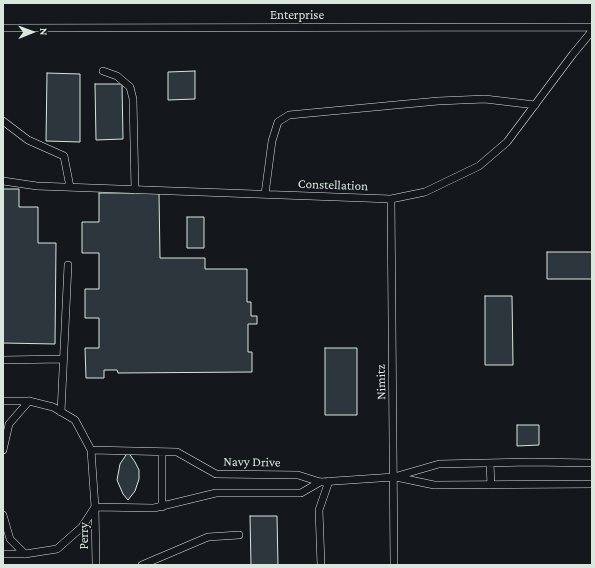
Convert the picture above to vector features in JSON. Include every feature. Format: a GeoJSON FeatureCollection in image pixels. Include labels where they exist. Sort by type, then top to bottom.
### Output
{"type":"FeatureCollection","features":[{"type":"Feature","properties":{"kind":"lane","name":"Enterprise"},"geometry":{"type":"LineString","coordinates":[[3,28],[592,27]]}},
{"type":"Feature","properties":{"kind":"lane","name":"Constellation"},"geometry":{"type":"LineString","coordinates":[[3,181],[37,186],[391,199],[425,192],[479,166],[507,142],[592,31]]}},
{"type":"Feature","properties":{"kind":"lane"},"geometry":{"type":"LineString","coordinates":[[103,71],[117,76],[130,87],[133,99],[135,190]]}},
{"type":"Feature","properties":{"kind":"lane"},"geometry":{"type":"LineString","coordinates":[[265,194],[272,141],[278,122],[289,115],[438,101],[486,99],[535,105]]}},
{"type":"Feature","properties":{"kind":"lane"},"geometry":{"type":"LineString","coordinates":[[3,121],[28,140],[64,156],[70,187]]}},
{"type":"Feature","properties":{"kind":"lane","name":"Nimitz"},"geometry":{"type":"LineString","coordinates":[[391,199],[394,565]]}},
{"type":"Feature","properties":{"kind":"lane"},"geometry":{"type":"LineString","coordinates":[[62,412],[68,265]]}},
{"type":"Feature","properties":{"kind":"lane"},"geometry":{"type":"LineString","coordinates":[[3,360],[63,359]]}},
{"type":"Feature","properties":{"kind":"lane"},"geometry":{"type":"LineString","coordinates":[[3,401],[29,401],[53,407],[62,412],[75,420],[91,450]]}},
{"type":"Feature","properties":{"kind":"lane"},"geometry":{"type":"LineString","coordinates":[[3,450],[9,424],[29,401]]}},
{"type":"Feature","properties":{"kind":"lane","name":"Navy Drive"},"geometry":{"type":"LineString","coordinates":[[91,450],[177,452],[216,474],[298,475],[320,482]]}},
{"type":"Feature","properties":{"kind":"lane","name":"Perry"},"geometry":{"type":"LineString","coordinates":[[91,450],[96,507],[96,565]]}},
{"type":"Feature","properties":{"kind":"lane"},"geometry":{"type":"LineString","coordinates":[[162,452],[162,507]]}},
{"type":"Feature","properties":{"kind":"lane","name":"Navy Drive"},"geometry":{"type":"LineString","coordinates":[[96,507],[154,508],[216,494],[301,493],[320,482],[394,477],[439,464],[531,462],[592,463]]}},
{"type":"Feature","properties":{"kind":"lane"},"geometry":{"type":"LineString","coordinates":[[490,463],[491,485]]}},
{"type":"Feature","properties":{"kind":"lane","name":"Navy Drive"},"geometry":{"type":"LineString","coordinates":[[394,477],[434,485],[592,484]]}},
{"type":"Feature","properties":{"kind":"lane"},"geometry":{"type":"LineString","coordinates":[[321,565],[319,510],[329,481]]}},
{"type":"Feature","properties":{"kind":"lane"},"geometry":{"type":"LineString","coordinates":[[3,554],[25,554],[57,549],[82,526],[96,507]]}},
{"type":"Feature","properties":{"kind":"lane"},"geometry":{"type":"LineString","coordinates":[[3,515],[10,539],[25,554]]}},
{"type":"Feature","properties":{"kind":"lane"},"geometry":{"type":"LineString","coordinates":[[142,565],[208,537],[239,535]]}},
{"type":"Feature","properties":{"kind":"building"},"geometry":{"type":"Polygon","coordinates":[[[195,71],[195,99],[168,100],[168,72],[195,71]]]}},
{"type":"Feature","properties":{"kind":"building"},"geometry":{"type":"Polygon","coordinates":[[[47,73],[80,74],[80,142],[46,141],[47,73]]]}},
{"type":"Feature","properties":{"kind":"building"},"geometry":{"type":"Polygon","coordinates":[[[95,84],[122,84],[123,139],[96,140],[95,84]]]}},
{"type":"Feature","properties":{"kind":"building"},"geometry":{"type":"Polygon","coordinates":[[[3,189],[19,189],[19,207],[38,207],[38,243],[56,243],[55,344],[3,343],[3,189]]]}},
{"type":"Feature","properties":{"kind":"building"},"geometry":{"type":"Polygon","coordinates":[[[99,193],[159,193],[160,258],[205,258],[205,269],[247,269],[247,302],[251,302],[251,316],[257,316],[257,324],[248,324],[248,352],[252,352],[252,372],[118,373],[117,370],[104,370],[104,378],[86,378],[85,348],[99,348],[99,318],[85,318],[85,289],[99,289],[99,253],[82,253],[82,222],[99,222],[99,193]]]}},
{"type":"Feature","properties":{"kind":"building"},"geometry":{"type":"Polygon","coordinates":[[[187,217],[204,217],[204,248],[187,248],[187,217]]]}},
{"type":"Feature","properties":{"kind":"building"},"geometry":{"type":"Polygon","coordinates":[[[547,252],[592,252],[592,279],[547,279],[547,252]]]}},
{"type":"Feature","properties":{"kind":"building"},"geometry":{"type":"Polygon","coordinates":[[[485,296],[512,296],[513,365],[485,365],[485,296]]]}},
{"type":"Feature","properties":{"kind":"building"},"geometry":{"type":"Polygon","coordinates":[[[325,348],[357,348],[357,415],[325,415],[325,348]]]}},
{"type":"Feature","properties":{"kind":"building"},"geometry":{"type":"Polygon","coordinates":[[[517,425],[539,425],[539,445],[517,446],[517,425]]]}},
{"type":"Feature","properties":{"kind":"building"},"geometry":{"type":"Polygon","coordinates":[[[128,452],[139,470],[139,479],[135,491],[128,500],[123,494],[117,480],[120,464],[128,452]]]}},
{"type":"Feature","properties":{"kind":"building"},"geometry":{"type":"Polygon","coordinates":[[[250,516],[277,516],[278,565],[251,565],[250,516]]]}}]}
